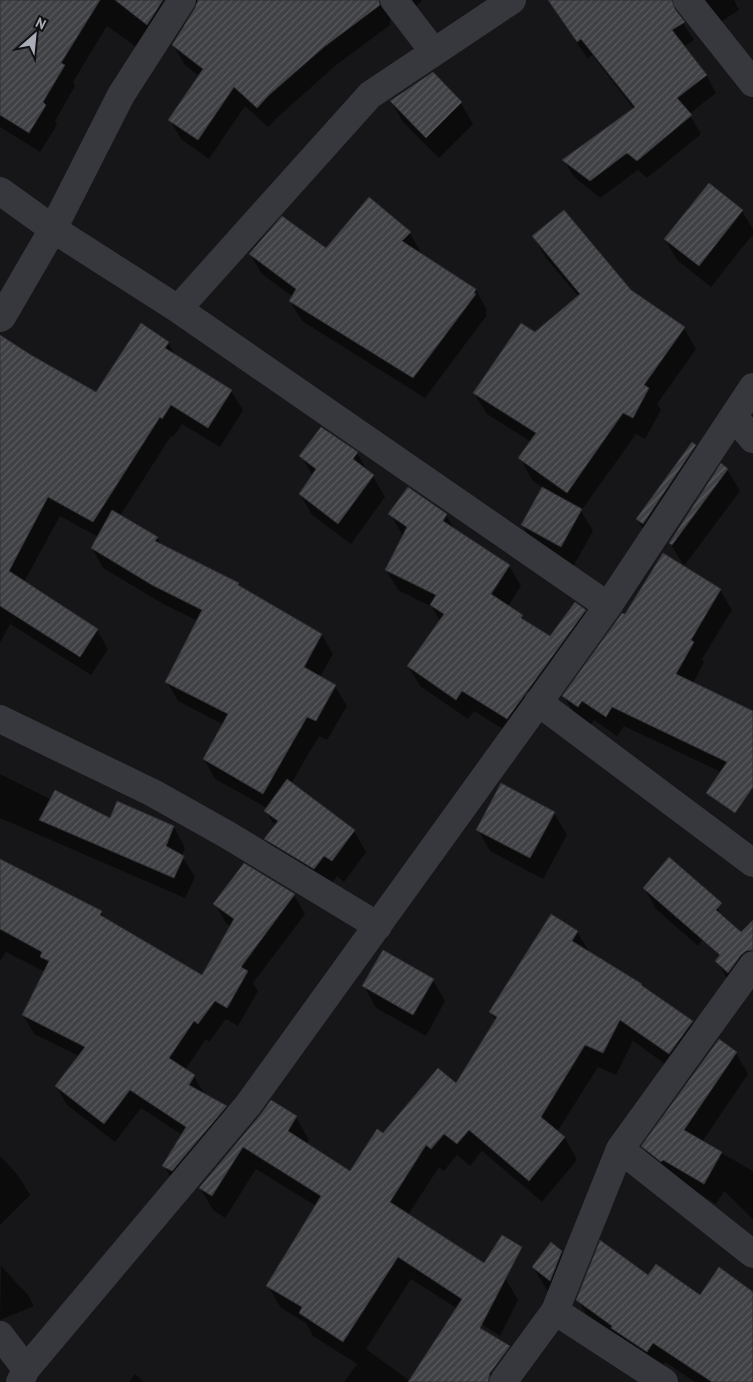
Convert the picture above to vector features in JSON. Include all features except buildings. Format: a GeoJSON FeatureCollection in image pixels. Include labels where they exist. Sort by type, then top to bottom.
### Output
{"type":"FeatureCollection","features":[{"type":"Feature","properties":{"kind":"street"},"geometry":{"type":"LineString","coordinates":[[0,318],[53,229],[121,96],[182,0]]}},
{"type":"Feature","properties":{"kind":"street"},"geometry":{"type":"LineString","coordinates":[[394,0],[434,52]]}},
{"type":"Feature","properties":{"kind":"street"},"geometry":{"type":"LineString","coordinates":[[178,309],[370,95],[512,0]]}},
{"type":"Feature","properties":{"kind":"street"},"geometry":{"type":"LineString","coordinates":[[687,0],[753,83]]}},
{"type":"Feature","properties":{"kind":"street"},"geometry":{"type":"LineString","coordinates":[[0,191],[53,229],[178,309],[608,606]]}},
{"type":"Feature","properties":{"kind":"street"},"geometry":{"type":"LineString","coordinates":[[0,1336],[23,1376],[248,1105],[608,606],[753,387]]}},
{"type":"Feature","properties":{"kind":"street"},"geometry":{"type":"LineString","coordinates":[[734,417],[753,439]]}},
{"type":"Feature","properties":{"kind":"street"},"geometry":{"type":"LineString","coordinates":[[538,702],[753,863]]}},
{"type":"Feature","properties":{"kind":"street"},"geometry":{"type":"LineString","coordinates":[[0,719],[153,793],[226,834],[378,926]]}},
{"type":"Feature","properties":{"kind":"street"},"geometry":{"type":"LineString","coordinates":[[502,1382],[555,1311],[620,1149],[753,965]]}},
{"type":"Feature","properties":{"kind":"street"},"geometry":{"type":"LineString","coordinates":[[620,1149],[753,1254]]}},
{"type":"Feature","properties":{"kind":"street"},"geometry":{"type":"LineString","coordinates":[[555,1311],[664,1382]]}}]}
